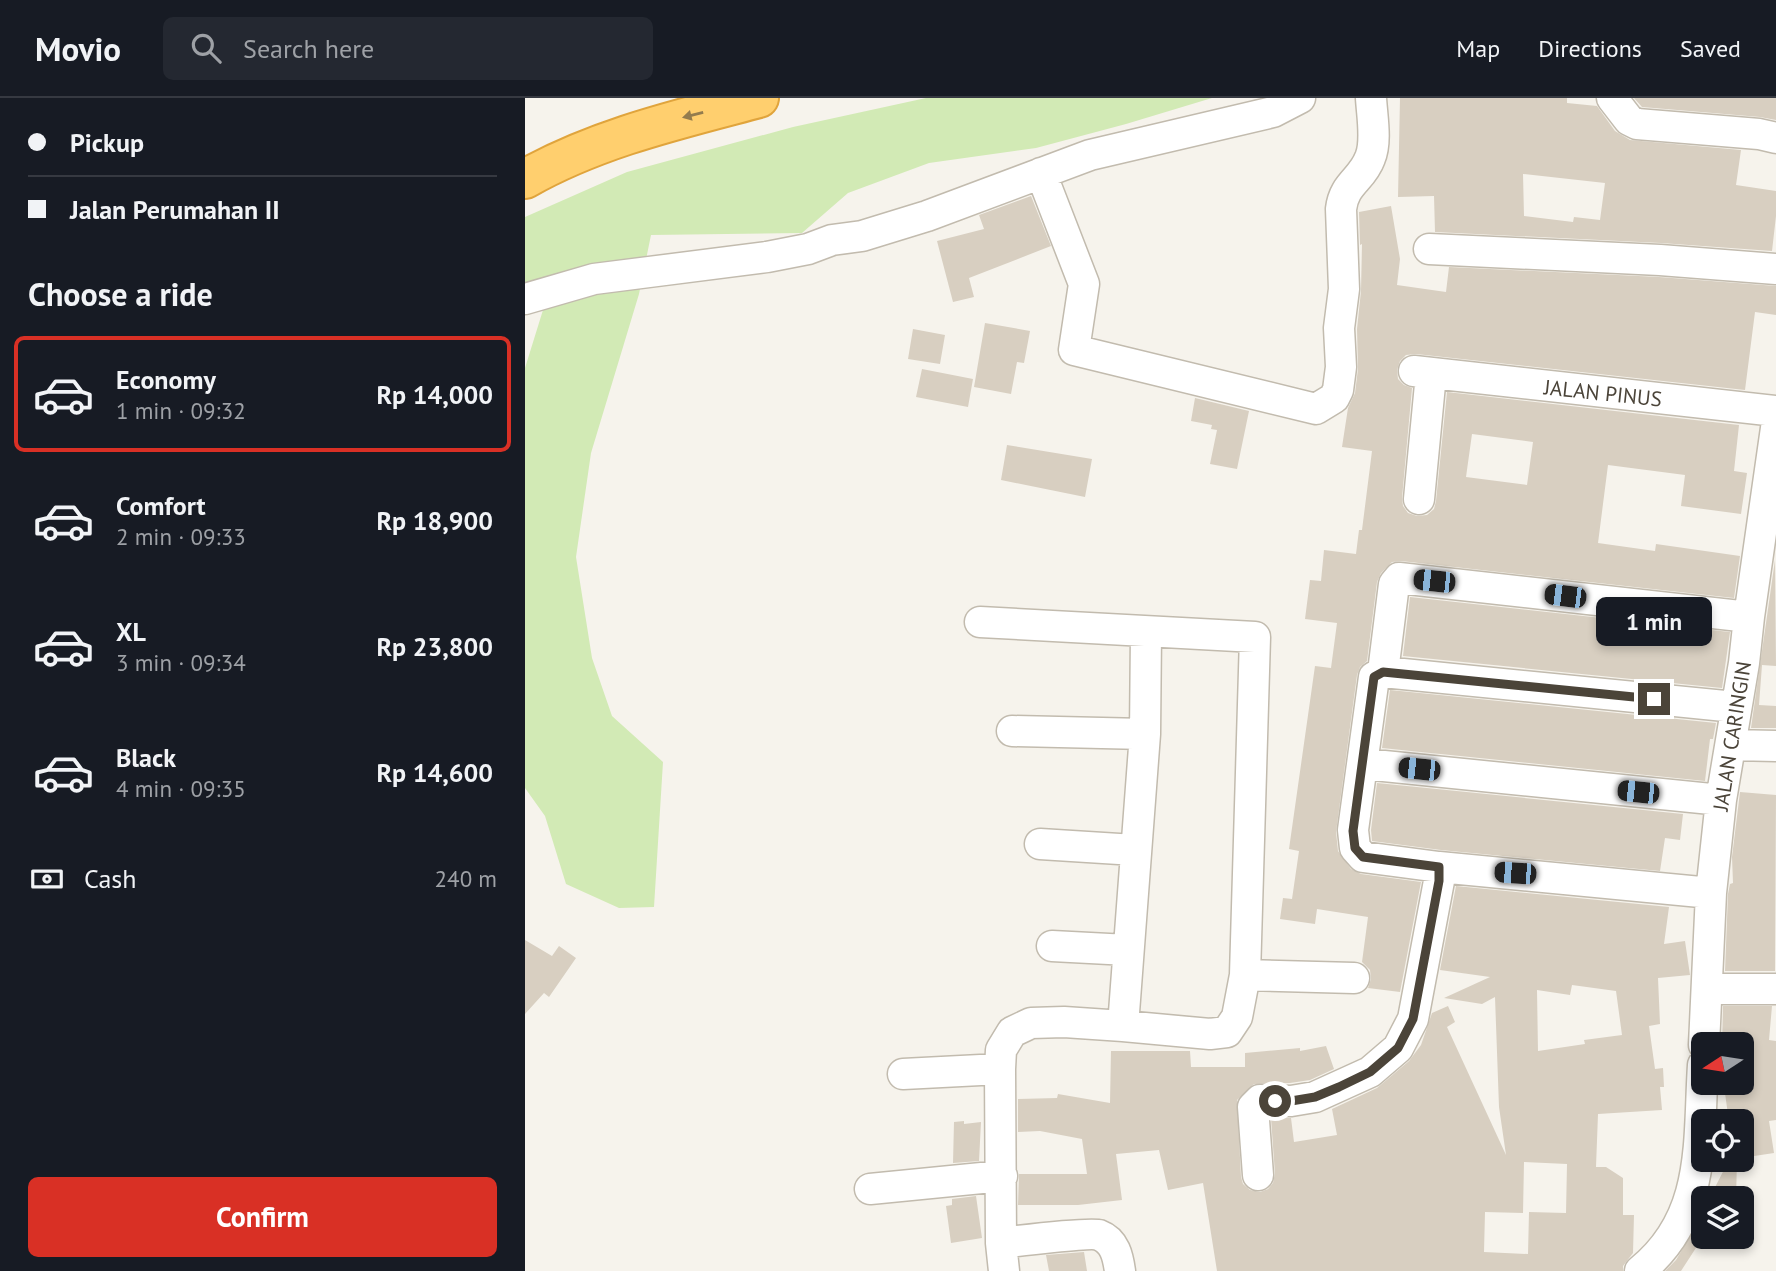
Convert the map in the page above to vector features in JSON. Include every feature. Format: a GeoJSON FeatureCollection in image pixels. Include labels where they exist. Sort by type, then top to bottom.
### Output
{"type":"FeatureCollection","features":[{"type":"Feature","properties":{"kind":"highway"},"geometry":{"type":"LineString","coordinates":[[525,178],[559,159],[649,128],[759,98]]}},
{"type":"Feature","properties":{"kind":"street"},"geometry":{"type":"LineString","coordinates":[[525,299],[594,279],[767,257],[808,249],[832,240],[862,236],[927,216],[1090,155],[1273,112],[1300,98]]}},
{"type":"Feature","properties":{"kind":"street"},"geometry":{"type":"LineString","coordinates":[[1041,173],[1084,284],[1074,350],[1316,410],[1326,404],[1338,390],[1341,367],[1339,328],[1344,289],[1341,209],[1349,185],[1362,172],[1372,155],[1371,98]]}},
{"type":"Feature","properties":{"kind":"street"},"geometry":{"type":"LineString","coordinates":[[1612,98],[1629,120],[1637,124],[1759,134],[1776,138]]}},
{"type":"Feature","properties":{"kind":"street"},"geometry":{"type":"LineString","coordinates":[[1429,249],[1660,260],[1776,269]]}},
{"type":"Feature","properties":{"kind":"street","name":"JALAN PINUS"},"geometry":{"type":"LineString","coordinates":[[1419,499],[1422,372],[1776,411]]}},
{"type":"Feature","properties":{"kind":"street","name":"JALAN CARINGIN"},"geometry":{"type":"LineString","coordinates":[[1705,1032],[1711,892],[1721,800],[1744,663],[1776,428]]}},
{"type":"Feature","properties":{"kind":"street"},"geometry":{"type":"LineString","coordinates":[[1383,672],[1394,584],[1399,578],[1749,617]]}},
{"type":"Feature","properties":{"kind":"street"},"geometry":{"type":"LineString","coordinates":[[980,622],[1255,637],[1245,975],[1237,1017],[1227,1032],[1210,1034],[1064,1022],[1031,1023],[1012,1032],[1000,1050],[1003,1257],[1098,1235],[1112,1244],[1118,1255],[1120,1271]]}},
{"type":"Feature","properties":{"kind":"street"},"geometry":{"type":"LineString","coordinates":[[1123,1026],[1145,734],[1146,633]]}},
{"type":"Feature","properties":{"kind":"street"},"geometry":{"type":"LineString","coordinates":[[1711,892],[1439,867],[1363,857],[1355,848],[1353,831],[1374,677],[1383,672],[1735,708]]}},
{"type":"Feature","properties":{"kind":"street"},"geometry":{"type":"LineString","coordinates":[[1012,730],[1145,734]]}},
{"type":"Feature","properties":{"kind":"street"},"geometry":{"type":"LineString","coordinates":[[1731,745],[1776,746]]}},
{"type":"Feature","properties":{"kind":"street"},"geometry":{"type":"LineString","coordinates":[[1364,764],[1721,800]]}},
{"type":"Feature","properties":{"kind":"street"},"geometry":{"type":"LineString","coordinates":[[1040,844],[1135,849]]}},
{"type":"Feature","properties":{"kind":"street"},"geometry":{"type":"LineString","coordinates":[[1258,1175],[1253,1107],[1259,1100],[1291,1101],[1315,1097],[1370,1072],[1398,1048],[1413,1019],[1439,881],[1439,867]]}},
{"type":"Feature","properties":{"kind":"street"},"geometry":{"type":"LineString","coordinates":[[1052,946],[1128,950]]}},
{"type":"Feature","properties":{"kind":"street"},"geometry":{"type":"LineString","coordinates":[[1245,975],[1354,978]]}},
{"type":"Feature","properties":{"kind":"street"},"geometry":{"type":"LineString","coordinates":[[1707,989],[1776,989]]}},
{"type":"Feature","properties":{"kind":"street"},"geometry":{"type":"LineString","coordinates":[[903,1074],[1000,1069]]}},
{"type":"Feature","properties":{"kind":"street"},"geometry":{"type":"LineString","coordinates":[[1640,1271],[1671,1237],[1686,1212],[1695,1184],[1701,1096]]}},
{"type":"Feature","properties":{"kind":"street"},"geometry":{"type":"LineString","coordinates":[[870,1189],[1002,1176]]}},
{"type":"Feature","properties":{"kind":"green space"},"geometry":{"type":"Polygon","coordinates":[[[926,98],[1212,98],[1036,148],[929,163],[848,193],[802,233],[651,235],[639,294],[591,453],[576,557],[592,658],[612,716],[663,762],[654,907],[619,908],[566,884],[545,816],[525,788],[525,368],[552,281],[525,289],[525,217],[627,172],[793,127],[926,98]]]}},
{"type":"Feature","properties":{"kind":"building"},"geometry":{"type":"Polygon","coordinates":[[[1400,98],[1567,98],[1567,103],[1597,106],[1615,131],[1630,140],[1741,150],[1736,185],[1776,191],[1776,216],[1772,251],[1435,232],[1434,196],[1398,197],[1400,98]],[[1523,174],[1524,216],[1573,222],[1574,217],[1600,220],[1605,183],[1523,174]]]}},
{"type":"Feature","properties":{"kind":"building"},"geometry":{"type":"Polygon","coordinates":[[[1634,98],[1776,98],[1776,120],[1642,107],[1634,98]]]}},
{"type":"Feature","properties":{"kind":"building"},"geometry":{"type":"Polygon","coordinates":[[[1031,196],[1051,246],[969,278],[974,297],[953,302],[937,241],[984,229],[979,215],[1031,196]]]}},
{"type":"Feature","properties":{"kind":"building"},"geometry":{"type":"Polygon","coordinates":[[[1391,206],[1400,259],[1397,285],[1446,292],[1449,267],[1659,277],[1776,286],[1776,315],[1755,312],[1745,390],[1416,354],[1406,355],[1400,361],[1398,379],[1412,388],[1402,498],[1408,513],[1417,516],[1427,515],[1434,509],[1436,501],[1447,392],[1739,425],[1734,471],[1747,473],[1741,514],[1681,506],[1685,475],[1608,465],[1598,543],[1655,551],[1656,544],[1740,556],[1734,598],[1401,561],[1392,562],[1381,573],[1377,582],[1367,661],[1360,667],[1357,675],[1336,832],[1338,851],[1351,869],[1361,874],[1421,882],[1400,992],[1368,988],[1370,970],[1362,962],[1368,917],[1317,909],[1315,924],[1280,919],[1283,898],[1292,899],[1299,851],[1289,849],[1315,666],[1331,668],[1337,623],[1305,619],[1310,580],[1321,581],[1324,550],[1356,554],[1359,530],[1362,530],[1372,451],[1342,447],[1358,369],[1357,329],[1362,244],[1360,245],[1359,212],[1391,206]],[[1472,434],[1466,477],[1527,485],[1533,442],[1472,434]]]}},
{"type":"Feature","properties":{"kind":"building"},"geometry":{"type":"Polygon","coordinates":[[[985,323],[1030,331],[1024,363],[1017,362],[1011,394],[974,387],[985,323]]]}},
{"type":"Feature","properties":{"kind":"building"},"geometry":{"type":"Polygon","coordinates":[[[913,329],[945,335],[940,364],[908,359],[913,329]]]}},
{"type":"Feature","properties":{"kind":"building"},"geometry":{"type":"Polygon","coordinates":[[[922,369],[973,379],[968,407],[916,397],[922,369]]]}},
{"type":"Feature","properties":{"kind":"building"},"geometry":{"type":"Polygon","coordinates":[[[1195,398],[1249,411],[1237,469],[1210,464],[1217,430],[1211,429],[1212,425],[1191,421],[1195,398]]]}},
{"type":"Feature","properties":{"kind":"building"},"geometry":{"type":"Polygon","coordinates":[[[1007,445],[1092,459],[1085,497],[1001,480],[1007,445]]]}},
{"type":"Feature","properties":{"kind":"building"},"geometry":{"type":"Polygon","coordinates":[[[1775,560],[1776,666],[1762,665],[1759,705],[1776,706],[1776,728],[1751,728],[1775,560]]]}},
{"type":"Feature","properties":{"kind":"building"},"geometry":{"type":"Polygon","coordinates":[[[1410,597],[1730,632],[1722,688],[1403,656],[1410,597]]]}},
{"type":"Feature","properties":{"kind":"building"},"geometry":{"type":"Polygon","coordinates":[[[1390,690],[1716,723],[1713,739],[1710,739],[1705,781],[1382,748],[1390,690]]]}},
{"type":"Feature","properties":{"kind":"building"},"geometry":{"type":"Polygon","coordinates":[[[1377,783],[1683,814],[1680,840],[1665,838],[1660,871],[1372,841],[1377,783]]]}},
{"type":"Feature","properties":{"kind":"building"},"geometry":{"type":"Polygon","coordinates":[[[1740,792],[1776,795],[1775,971],[1725,971],[1728,894],[1730,884],[1733,883],[1732,857],[1740,792]]]}},
{"type":"Feature","properties":{"kind":"building"},"geometry":{"type":"Polygon","coordinates":[[[1456,886],[1669,907],[1664,944],[1685,941],[1690,975],[1658,978],[1660,1024],[1649,1026],[1655,1069],[1663,1068],[1664,1087],[1660,1087],[1662,1110],[1598,1114],[1596,1167],[1606,1167],[1623,1178],[1623,1215],[1634,1215],[1633,1253],[1623,1266],[1623,1271],[1217,1271],[1203,1183],[1168,1190],[1159,1150],[1116,1154],[1122,1200],[1078,1205],[1018,1205],[1019,1174],[1087,1174],[1082,1139],[1040,1131],[1018,1132],[1018,1099],[1057,1098],[1058,1094],[1110,1103],[1111,1051],[1190,1051],[1191,1067],[1245,1067],[1245,1053],[1300,1048],[1300,1051],[1326,1046],[1334,1069],[1310,1080],[1254,1084],[1237,1100],[1241,1177],[1243,1184],[1250,1190],[1260,1192],[1273,1183],[1275,1174],[1271,1118],[1291,1118],[1294,1142],[1337,1135],[1332,1109],[1377,1088],[1409,1061],[1421,1045],[1432,1013],[1448,1006],[1455,1022],[1447,1027],[1506,1155],[1499,1107],[1495,997],[1482,1004],[1444,998],[1490,977],[1440,970],[1456,886]],[[1572,985],[1570,995],[1537,990],[1538,1051],[1585,1044],[1584,1040],[1622,1035],[1616,991],[1572,985]],[[1524,1162],[1523,1213],[1485,1212],[1484,1252],[1528,1254],[1529,1212],[1566,1213],[1567,1164],[1524,1162]]]}},
{"type":"Feature","properties":{"kind":"building"},"geometry":{"type":"Polygon","coordinates":[[[525,940],[552,956],[559,946],[576,958],[549,997],[544,993],[525,1014],[525,940]]]}},
{"type":"Feature","properties":{"kind":"building"},"geometry":{"type":"Polygon","coordinates":[[[1723,1006],[1772,1006],[1769,1040],[1776,1041],[1776,1120],[1769,1121],[1774,1153],[1754,1156],[1754,1109],[1727,1109],[1725,1096],[1754,1095],[1754,1032],[1722,1032],[1723,1006]]]}},
{"type":"Feature","properties":{"kind":"building"},"geometry":{"type":"Polygon","coordinates":[[[964,1121],[964,1124],[981,1122],[979,1161],[953,1163],[954,1122],[964,1121]]]}},
{"type":"Feature","properties":{"kind":"building"},"geometry":{"type":"Polygon","coordinates":[[[1723,1172],[1737,1172],[1736,1186],[1716,1186],[1723,1172]]]}},
{"type":"Feature","properties":{"kind":"building"},"geometry":{"type":"Polygon","coordinates":[[[976,1196],[982,1238],[951,1243],[946,1206],[952,1205],[952,1199],[976,1196]]]}},
{"type":"Feature","properties":{"kind":"building"},"geometry":{"type":"Polygon","coordinates":[[[1691,1235],[1691,1249],[1695,1249],[1681,1271],[1665,1271],[1676,1260],[1691,1235]]]}},
{"type":"Feature","properties":{"kind":"building"},"geometry":{"type":"Polygon","coordinates":[[[1084,1252],[1087,1271],[1049,1271],[1046,1255],[1084,1252]]]}},
{"type":"Feature","properties":{"kind":"route"},"geometry":{"type":"LineString","coordinates":[[1275,1101],[1315,1097],[1370,1072],[1398,1048],[1413,1019],[1439,881],[1439,867],[1363,857],[1355,848],[1353,831],[1374,677],[1383,672],[1654,699]]}}]}
